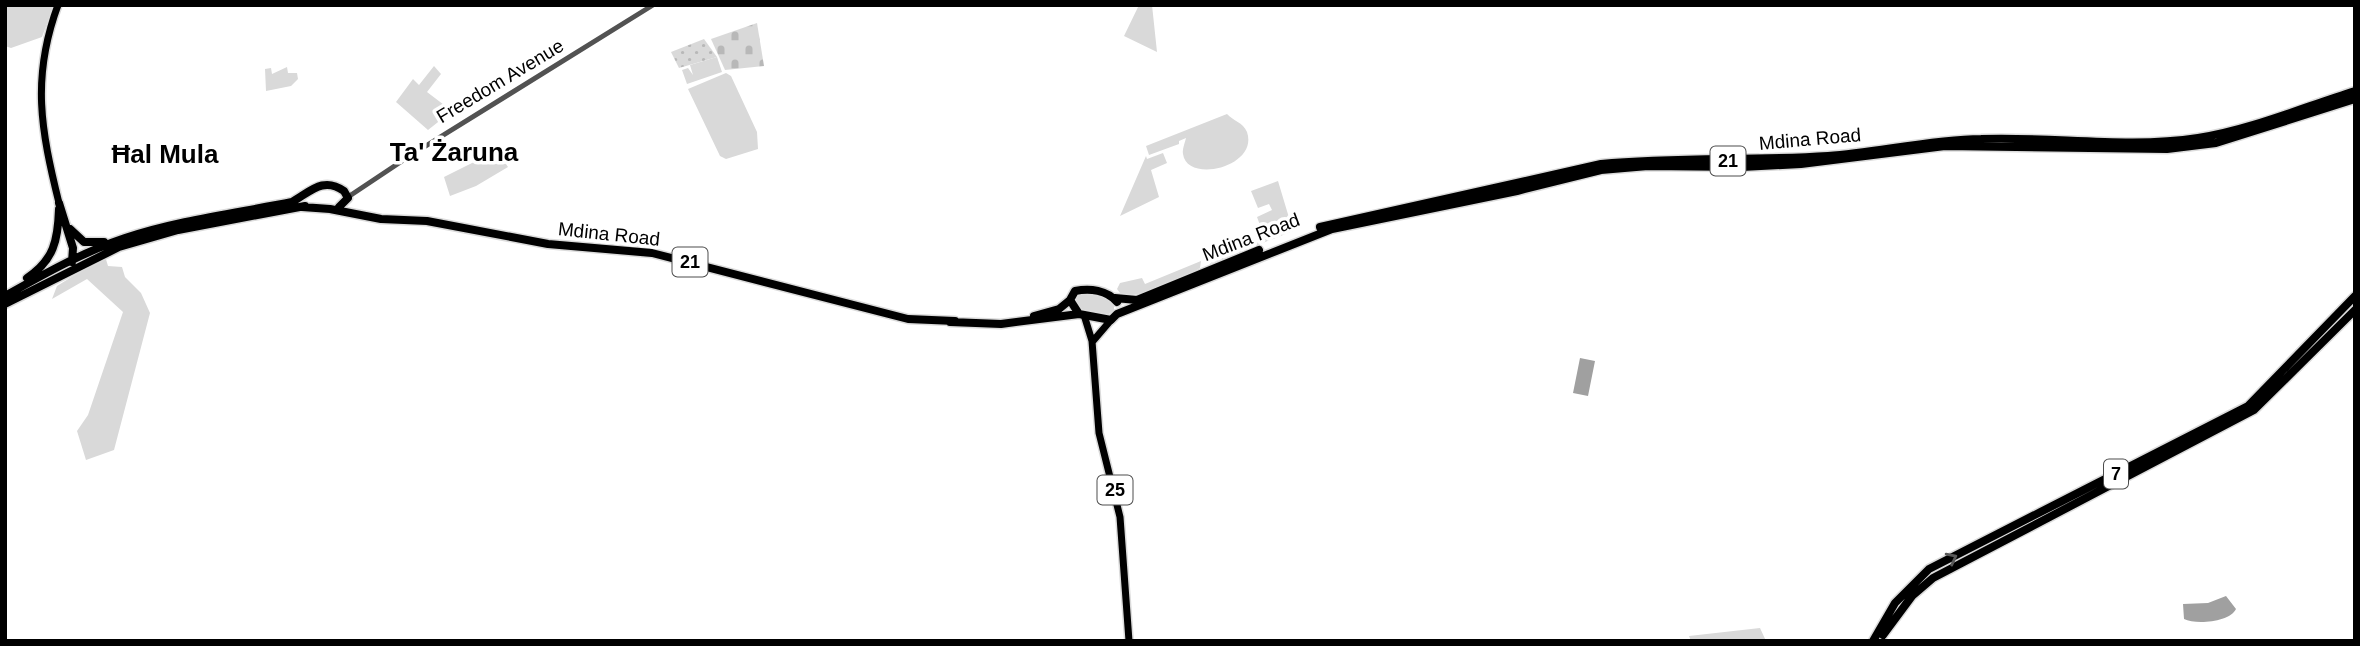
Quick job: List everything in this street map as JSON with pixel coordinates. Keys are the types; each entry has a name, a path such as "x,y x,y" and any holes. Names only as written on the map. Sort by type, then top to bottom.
{"highway":[{"name":"Mdina Road","path":"950,322 1032,317 1059,309 1070,300 1075,290 1085,289 1115,298 1137,300 1332,223 1488,192 1601,164 1647,160 1741,161 1832,156 1929,141 1984,138 2164,142 2213,135 2355,91"},
{"name":"Mdina Road","path":"302,207 330,209 359,216 427,221 548,244 652,253 908,319 1001,324 1081,315 1114,317 1332,229 1517,191 1601,170 1648,166 1742,167 1801,164 1945,146 2167,149 2202,146 2355,99"},
{"path":"59,203 72,233 79,239 96,244 166,226 292,202 318,186 340,188"},
{"name":"Mdina Road","path":"340,188 344,202 359,216"},
{"path":"306,194 306,201 312,205"},
{"name":"Mdina Road","path":"8,300 96,256 151,237 312,205 344,202 357,210 427,221"},
{"path":"59,203 74,257"},
{"path":"39,277 59,252 62,231 59,203"},
{"path":"5,290 28,278 49,259 58,234 59,203"},
{"path":"8,300 39,277 74,257 124,238"},
{"path":"8,300 62,271 74,257"},
{"name":"7","path":"1873,641 1895,603 1929,569 2248,405 2355,296"},
{"path":"1114,317 1119,305 1115,298"},
{"path":"1070,300 1081,315"},
{"name":"7","path":"1879,641 1912,596 1933,578 2254,411 2355,310"}],"main road":[{"path":"58,5 47,39 39,98 44,136 59,203"},
{"name":"25","path":"1081,315 1093,341 1099,433 1120,517 1129,641"},
{"path":"1093,341 1114,317"}],"street":[{"name":"Freedom Avenue","path":"344,202 363,185 653,5"},
{"name":"Freedom Avenue","path":"340,188 363,185"}],"green space":[{"path":"5,5 54,5 42,37 11,48 5,46"},
{"path":"1139,5 1152,5 1157,52 1124,36"},
{"path":"757,23 764,66 725,70 711,39"},
{"path":"704,39 717,57 679,68 671,52"},
{"path":"717,57 722,72 687,84 682,70 688,68 693,75 690,65"},
{"path":"434,66 441,74 427,92 452,111 428,130 396,102 413,79 419,85"},
{"path":"287,67 288,73 297,73 298,79 291,86 266,91 265,69 271,68 272,74"},
{"path":"726,73 731,76 757,132 758,149 726,159 720,156 688,89"},
{"path":"1227,114 1247,132 1248,144 1243,154 1233,162 1221,167 1196,168 1187,163 1183,154 1186,138 1179,141 1179,144 1149,155 1146,146"},
{"path":"500,149 510,161 506,164 508,167 476,186 450,196 444,177"},
{"path":"1163,153 1167,163 1151,170 1159,197 1120,216 1146,156 1147,159"},
{"path":"1278,181 1293,231 1210,264 1210,258 1217,259 1258,242 1264,236 1257,217 1272,210 1269,204 1258,208 1251,191"},
{"path":"105,256 108,266 122,267 125,277 141,293 150,313 114,450 86,460 77,431 88,415 123,312 87,279 52,299 57,286"},
{"path":"1201,261 1200,268 1150,291 1129,294 1120,293 1117,289 1120,283 1142,278 1145,284"},
{"path":"1086,291 1102,294 1114,303 1114,311 1105,316 1079,309 1075,297"},
{"path":"1760,628 1766,641 1691,641 1689,636"}],"shaded area":[{"path":"1580,358 1595,361 1588,396 1573,393"},
{"path":"2226,596 2236,609 2227,617 2204,622 2184,619 2183,604 2208,603"}],"district":[{"name":"Ta' Żaruna","path":"454,152"},
{"name":"Ħal Mula","path":"165,154"}]}
